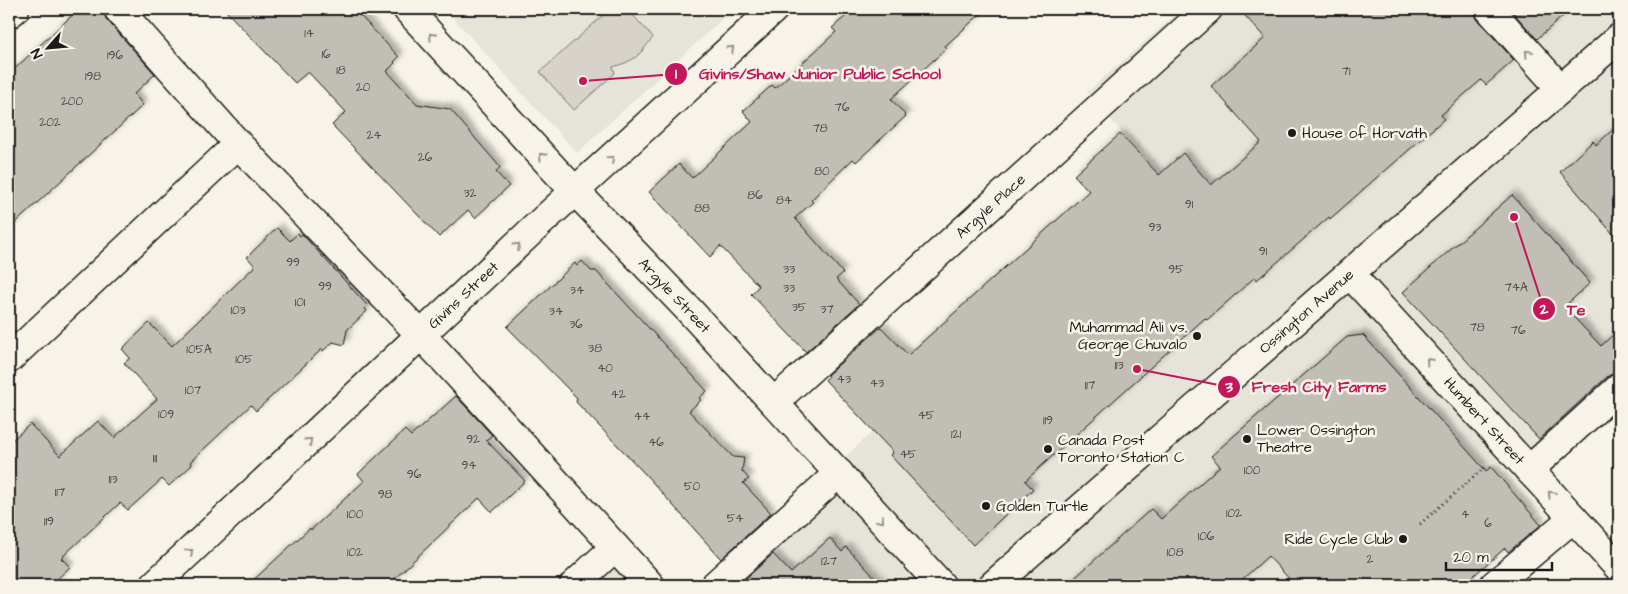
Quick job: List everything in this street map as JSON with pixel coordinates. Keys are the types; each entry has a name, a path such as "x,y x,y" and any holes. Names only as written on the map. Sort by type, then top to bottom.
{"street":[{"path":"9,14 14,9"},
{"path":"118,9 238,144 422,336 650,585"},
{"name":"Argyle Street","path":"407,9 575,192 688,309 941,585"},
{"name":"Givins Street","path":"154,585 774,9"},
{"name":"Argyle Place","path":"774,402 1208,9"},
{"path":"1489,9 1561,89"},
{"name":"Ossington Avenue","path":"993,585 1619,38"},
{"path":"9,359 238,144"},
{"name":"Humbert Street","path":"1350,274 1619,568"},
{"path":"1529,470 1619,388"},
{"path":"715,585 844,478"},
{"path":"1494,585 1574,518"},
{"path":"574,585 615,547"}],"path":[{"path":"1420,524 1508,446"}],"shaded area":[{"path":"445,9 733,9 577,153"},
{"path":"610,9 627,9 653,37 636,56 627,62 613,67 615,73 574,110 540,72"},
{"path":"1182,9 1619,9 1619,372 1530,452 1479,464 1399,533 1444,585 703,585 1158,174 1087,92"},
{"path":"617,527 672,585 555,585"}],"building":[{"path":"79,9 103,9 106,19 155,74 134,94 143,105 9,229 9,74"},
{"path":"224,9 354,9 399,57 387,71 417,104 450,109 500,167 496,172 509,186 475,218 468,210 439,237 332,125 346,112 308,72 295,83"},
{"path":"854,9 986,9 891,99 906,116 856,162 853,159 811,200 813,202 795,218 843,273 836,279 859,304 806,352 751,294 759,286 720,246 710,257 649,192 679,164 692,178 752,122 743,111 772,85 775,88 836,32 832,28"},
{"path":"1239,9 1474,9 1477,19 1514,60 1486,85 1481,80 1441,115 1444,119 1330,219 1329,217 1257,280 1255,277 1207,320 1205,318 1025,481 1033,489 973,545 890,455 893,452 825,380 828,377 827,375 881,327 908,355 1089,191 1074,175 1120,134 1159,175 1183,153 1211,185 1261,142 1211,86 1265,38"},
{"path":"1510,9 1571,9 1537,39"},
{"path":"1619,124 1619,241 1560,172 1593,141 1596,145"},
{"path":"1512,195 1590,283 1564,307 1601,346 1619,329 1619,371 1608,376 1539,439 1403,292"},
{"path":"277,228 290,241 298,233 300,236 302,234 367,305 364,308 367,311 347,330 344,345 333,342 323,351 322,349 256,411 251,405 190,462 192,465 169,486 162,479 128,510 120,503 61,558 70,567 51,585 9,585 9,443 30,424 60,456 98,421 114,438 157,399 124,363 130,358 122,349 149,323 172,346 255,266 247,257"},
{"path":"582,261 591,271 596,271 707,391 699,398 701,400 689,411 733,457 744,458 742,471 749,479 743,483 771,513 721,559 646,475 576,402 577,398 507,327 575,263 577,266"},
{"path":"1363,335 1486,471 1491,467 1541,525 1508,552 1505,548 1463,585 1295,585 1268,556 1236,585 1067,585 1151,509 1161,519 1220,466 1211,456 1347,337"},
{"path":"456,396 492,435 486,440 525,481 492,512 479,498 388,585 248,585 364,481 358,474 405,430 411,436"},
{"path":"830,538 842,552 846,547 882,585 745,585 742,582 773,554 791,573"}],"place":[{"name":"Givins/Shaw Junior Public School","path":"583,81"},
{"name":"House of Horvath","path":"1292,133"},
{"name":"Te","path":"1514,217"},
{"name":"Muhammad Ali vs. George Chuvalo","path":"1197,336"},
{"name":"Fresh City Farms","path":"1137,369"},
{"name":"Lower Ossington Theatre","path":"1247,439"},
{"name":"Canada Post Toronto Station C","path":"1048,449"},
{"name":"Golden Turtle","path":"986,506"},
{"name":"Ride Cycle Club","path":"1403,539"}]}
